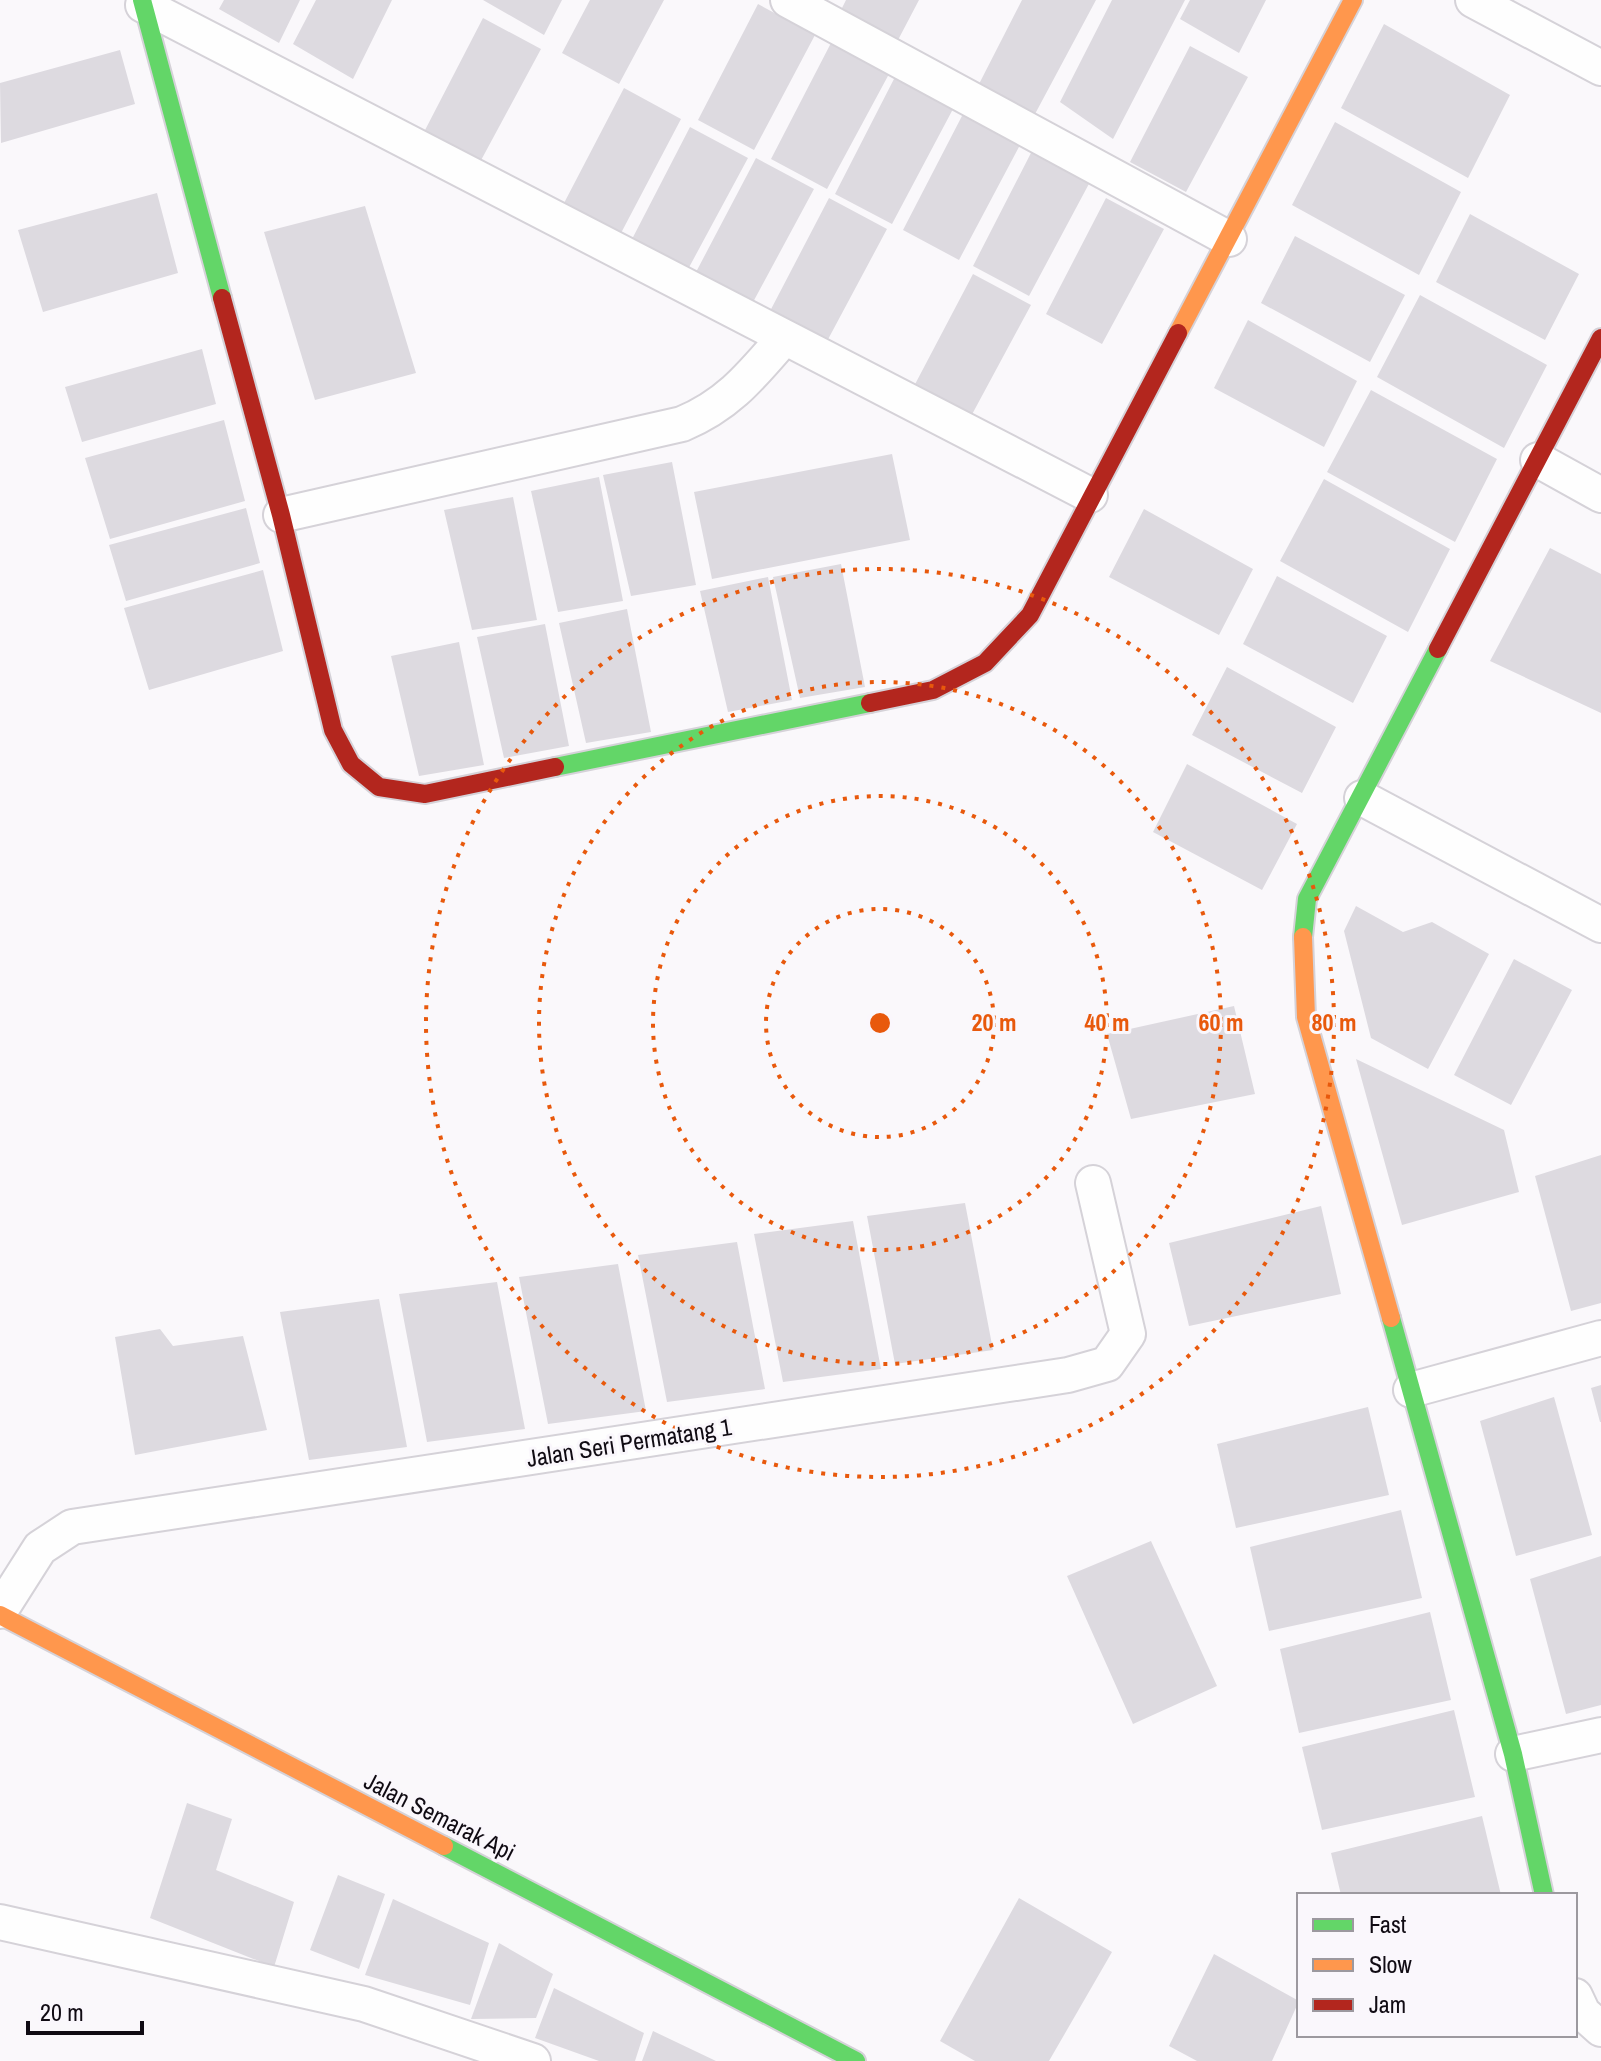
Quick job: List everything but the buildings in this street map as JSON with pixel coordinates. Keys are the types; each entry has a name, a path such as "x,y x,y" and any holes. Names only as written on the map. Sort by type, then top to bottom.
{"street":[{"path":"788,0 1229,239"},
{"path":"142,2 281,515 333,730 351,764 379,787 425,794 933,690 985,663 1030,615 1090,495 1229,239 1353,0"},
{"path":"1473,0 1601,68"},
{"path":"142,2 783,339 1090,495"},
{"path":"1544,1893 1513,1754 1306,1017 1302,975 1307,899 1601,338"},
{"path":"281,515 682,424 711,412 731,396 783,339"},
{"path":"1538,460 1601,495"},
{"path":"1362,798 1601,925"},
{"name":"Jalan Seri Permatang 1","path":"0,1613 40,1548 72,1527 1068,1375 1107,1364 1128,1334 1093,1183"},
{"path":"1411,1390 1601,1338"},
{"name":"Jalan Semarak Api","path":"0,1613 856,2061"},
{"path":"1513,1754 1601,1735"},
{"path":"0,1922 364,2004 533,2061"},
{"path":"1577,2000 1583,2013 1601,2029"}],"traffic: fast":[{"path":"142,0 222,298"},
{"path":"1303,937 1307,899 1438,649"},
{"path":"555,767 870,703"},
{"path":"1391,1318 1513,1754 1544,1893"},
{"path":"444,1846 856,2061"}],"traffic: slow":[{"path":"1178,333 1353,0"},
{"path":"1303,937 1306,1017 1391,1318"},
{"path":"0,1615 444,1846"}],"traffic: jam":[{"path":"222,298 281,515 333,730 351,764 379,787 425,794 555,767"},
{"path":"870,703 933,690 985,663 1030,615 1178,333"},
{"path":"1438,649 1601,338"}]}
